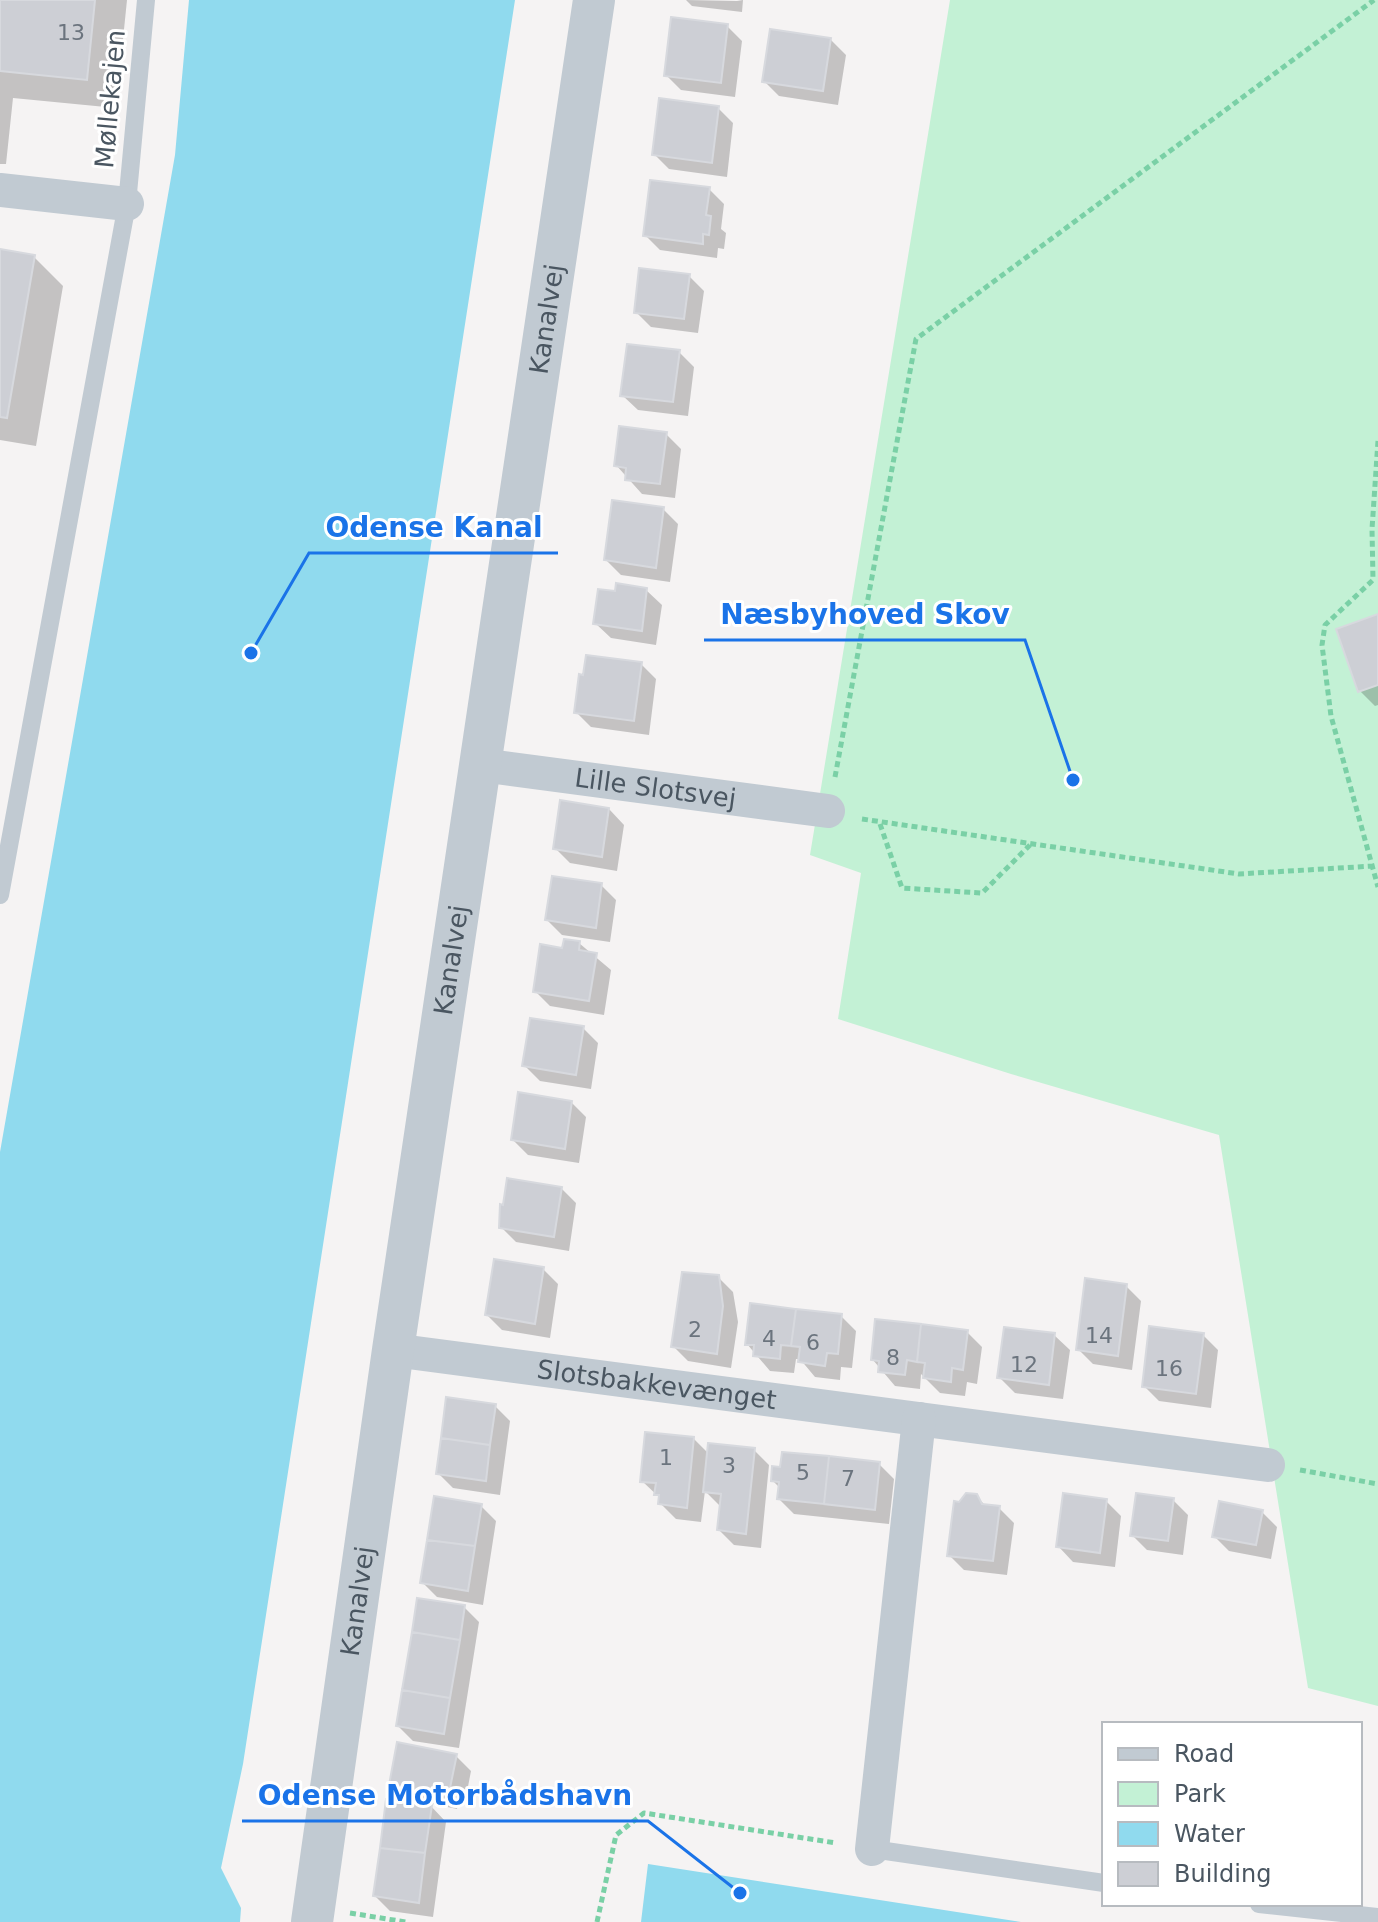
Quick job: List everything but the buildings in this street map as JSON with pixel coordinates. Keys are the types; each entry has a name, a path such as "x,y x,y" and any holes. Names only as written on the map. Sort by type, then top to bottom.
{"street":[{"name":"Kanalvej","path":"313,1914 393,1350 594,0"},
{"path":"0,190 127,204"},
{"name":"Lille Slotsvej","path":"481,765 828,811"},
{"name":"Slotsbakkevænget","path":"393,1350 1268,1465"},
{"path":"872,1849 919,1419"}],"lane":[{"name":"Møllekajen","path":"0,895 127,204 146,0"},
{"path":"872,1849 1102,1883"},
{"path":"1277,1906 1378,1917"}],"path":[{"path":"1373,866 1239,874 880,824 828,811 916,339 1374,0"},
{"path":"1378,441 1372,529 1375,579 1325,625 1322,645 1331,716 1378,887"},
{"path":"880,824 902,888 982,893 1030,845"},
{"path":"1268,1465 1378,1484"},
{"path":"597,1922 616,1835 644,1813 872,1849"},
{"path":"313,1914 406,1922"}],"green space":[{"path":"950,0 1378,0 1378,1706 1308,1688 1219,1135 838,1019 861,873 810,855"}],"water":[{"path":"189,0 515,0 243,1764 221,1868 241,1908 240,1922 0,1922 0,1152 175,155"},
{"path":"648,1864 1021,1922 641,1922"}],"place":[{"name":"Odense Kanal","path":"251,653"},
{"name":"Næsbyhoved Skov","path":"1073,780"},
{"name":"Odense Motorbådshavn","path":"740,1893"}]}
